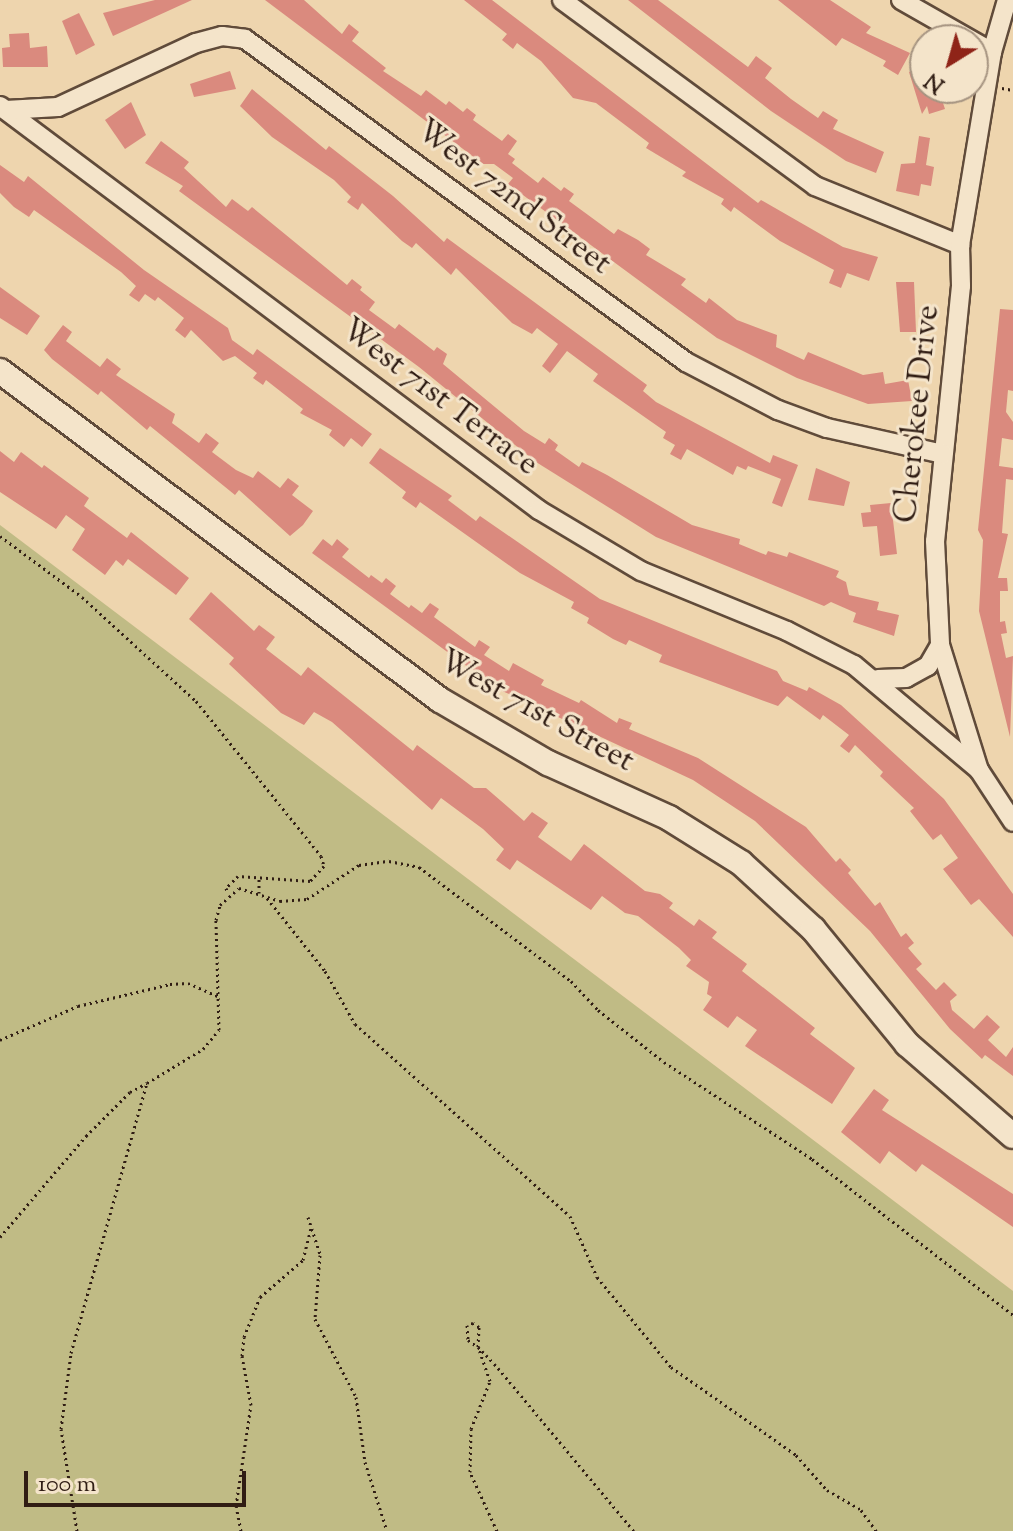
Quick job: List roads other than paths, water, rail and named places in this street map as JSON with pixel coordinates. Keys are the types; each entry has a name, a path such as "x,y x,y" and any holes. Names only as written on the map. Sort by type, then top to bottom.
{"street":[{"path":"562,0 815,186 960,245"},
{"path":"901,0 992,52"},
{"name":"Cherokee Drive","path":"1007,0 992,52 960,245 961,286 935,541 940,645 979,770 1013,822"},
{"name":"West 72nd Street","path":"3,108 58,107 196,43 222,36 245,39 686,362 766,404 827,428 943,454"},
{"path":"52,143 58,107"},
{"name":"West 71st Terrace","path":"3,108 539,510 641,571 787,631 878,679 979,770"},
{"name":"West 71st Street","path":"0,371 440,700 548,763 669,818 741,863 813,929 907,1044 1013,1136"},
{"path":"878,679 917,672 928,666 940,645"}]}
